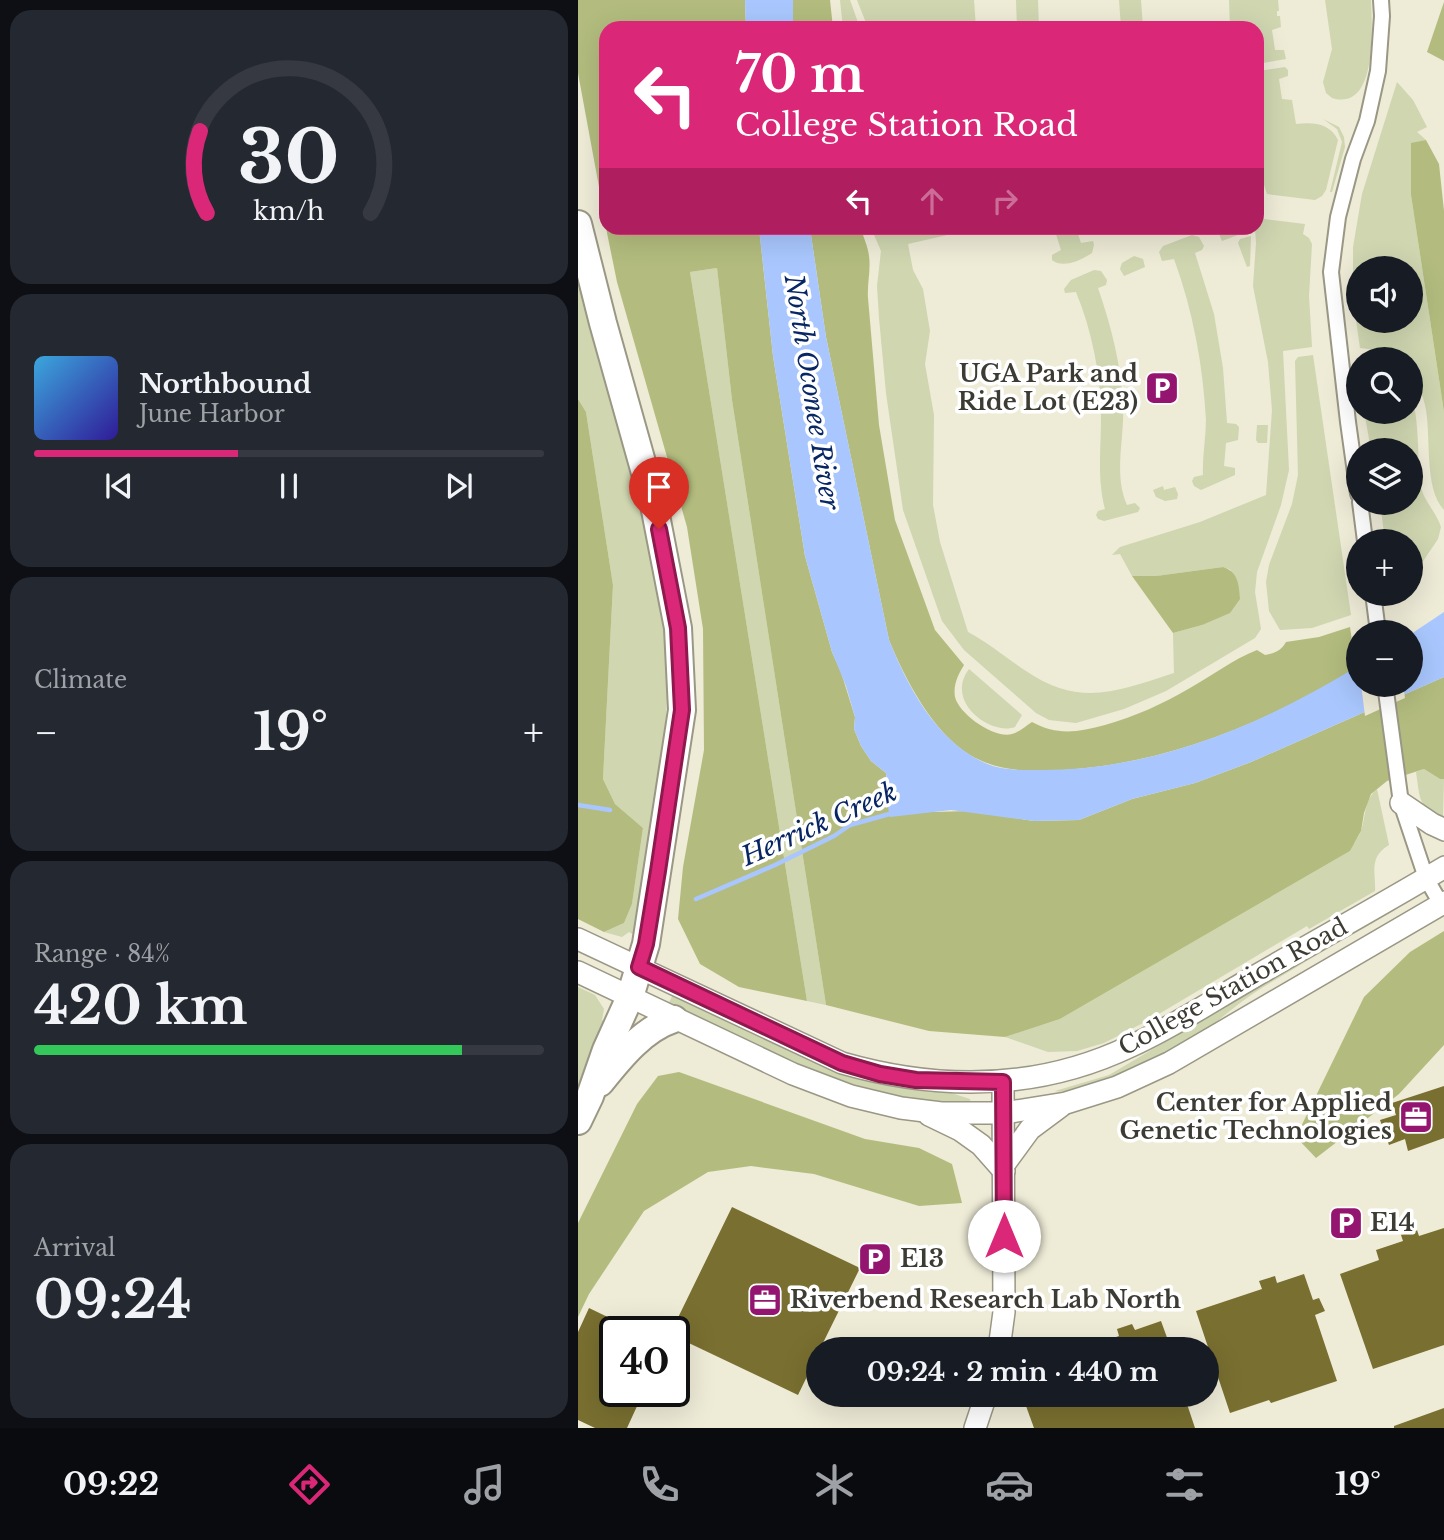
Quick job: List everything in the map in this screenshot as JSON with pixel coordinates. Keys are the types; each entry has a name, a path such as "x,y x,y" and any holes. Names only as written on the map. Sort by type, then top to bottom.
{"highway":[{"path":"578,224 654,505 678,628 682,710 646,944 630,997 605,1050 590,1096 578,1121"},
{"path":"590,1096 619,1059 651,1029 674,1018"}],"main road":[{"path":"1401,803 1444,830"},
{"name":"College Station Road","path":"578,939 842,1063 880,1074 916,1080 1003,1082 1067,1070 1133,1046 1435,872"},
{"name":"College Station Road","path":"578,972 793,1074 851,1096 918,1110 1004,1114 1066,1103 1117,1087 1170,1063 1443,903"},
{"path":"1001,1337 1004,1312 1003,1082"},
{"path":"1004,1168 1030,1129 1066,1103"},
{"path":"918,1110 960,1130 982,1145 1004,1168"},
{"path":"975,1428 982,1407"}],"street":[{"path":"1350,438 1331,272 1338,217 1353,159 1367,121 1378,71 1381,0"},
{"path":"1387,697 1401,803 1435,872 1443,903"}],"green space":[{"path":"578,0 745,0 746,21 599,21 599,187 578,73"},
{"path":"793,0 830,0 832,21 793,21"},
{"path":"840,0 850,0 858,21 842,21"},
{"path":"857,0 974,0 976,21 865,21"},
{"path":"1016,0 1038,0 1039,21 1017,21"},
{"path":"1119,0 1141,0 1142,21 1120,21"},
{"path":"1229,0 1278,0 1277,16 1280,16 1281,27 1272,30 1275,50 1284,50 1286,59 1264,63 1264,21 1230,21"},
{"path":"1325,0 1371,0 1369,64 1365,80 1358,92 1347,99 1332,98 1326,93 1323,82 1332,49"},
{"path":"1444,2 1444,61 1427,52"},
{"path":"1285,67 1288,70 1288,76 1279,79 1282,99 1292,100 1296,124 1309,123 1326,127 1338,140 1326,190 1315,200 1267,194 1264,185 1264,70"},
{"path":"1397,82 1413,100 1427,127 1417,132 1426,140 1411,144 1411,195 1420,256 1353,256 1362,194"},
{"path":"1323,119 1339,127 1344,137 1345,147 1332,192 1342,142 1337,129"},
{"path":"1426,140 1439,164 1444,211 1444,412 1423,274 1423,256 1420,256 1411,195 1411,143"},
{"path":"1264,219 1305,224 1303,234 1312,244 1309,296 1312,347 1283,351 1289,470 1281,505 1257,572 1255,592 1261,629 1255,638 1166,691 1124,709 1076,723 1049,720 1036,713 964,650 942,621 903,510 886,393 879,318 877,286 881,251 874,235 947,235 908,244 913,270 923,289 930,331 925,364 934,415 933,505 940,542 968,632 1046,682 1082,693 1117,690 1174,673 1173,633 1202,625 1231,570 1223,567 1156,576 1132,576 1120,554 1112,555 1120,547 1200,522 1266,495 1272,410 1268,362 1253,286 1255,235 1264,235"},
{"path":"607,235 760,235 773,356 805,556 832,652 855,717 854,729 871,761 886,773 885,801 934,812 968,811 1034,821 1079,820 1132,799 1195,783 1251,762 1399,697 1423,697 1423,686 1444,677 1444,779 1424,769 1387,781 1371,794 1361,831 1350,851 1060,1019 1005,1037 929,1031 826,1005 732,400 717,268 690,272 807,1001 739,987 700,964 678,919 683,867 704,750 703,629 687,527 617,282"},
{"path":"811,235 863,235 869,261 868,298 879,425 895,520 935,630 964,665 956,680 955,697 963,711 978,724 1005,735 1015,733 1032,722 1059,731 1095,727 1128,718 1159,704 1257,650 1265,655 1280,650 1286,642 1319,637 1346,628 1346,674 1288,706 1216,737 1179,749 1102,766 1027,771 981,761 944,733 922,704 889,640 826,337"},
{"path":"1056,235 1078,235 1081,243 1093,241 1094,245 1092,253 1067,264 1052,260 1052,255 1061,250"},
{"path":"1192,235 1199,237 1204,246 1195,253 1214,314 1223,368 1227,423 1239,427 1238,440 1226,443 1224,466 1235,468 1235,475 1201,490 1194,486 1192,481 1194,477 1203,475 1206,427 1205,399 1196,338 1174,259 1162,261 1159,252 1163,246"},
{"path":"1219,235 1238,235 1222,241"},
{"path":"1251,236 1250,266 1247,267 1238,243 1240,239"},
{"path":"578,254 642,507 666,628 668,680 663,767 634,935 629,932 622,937 604,932 624,923 632,904 643,828 615,804 603,779 613,585 586,412 578,399"},
{"path":"1134,256 1143,259 1145,267 1124,276 1120,269 1122,263"},
{"path":"717,268 732,400 826,1005 807,1001 690,272"},
{"path":"1094,270 1101,271 1107,280 1106,285 1098,288 1120,374 1123,417 1120,468 1123,493 1127,505 1135,503 1140,508 1138,512 1104,521 1096,515 1098,511 1105,509 1100,475 1101,402 1097,370 1087,322 1076,292 1065,293 1064,289 1071,280"},
{"path":"1423,274 1444,412 1444,510 1437,500 1431,475 1427,417 1423,399 1423,347 1360,347 1358,333 1423,333"},
{"path":"1313,355 1346,581 1346,606 1350,606 1351,615 1312,628 1280,630 1269,611 1266,582 1269,565 1292,504 1298,475 1295,361 1298,357"},
{"path":"578,399 586,412 613,585 603,779 615,804 643,828 632,904 624,923 604,932 578,919"},
{"path":"1366,424 1417,424 1418,438 1369,438"},
{"path":"1257,425 1268,425 1267,443 1258,443 1256,440"},
{"path":"1163,486 1164,490 1175,487 1177,499 1165,501 1156,497 1153,490"},
{"path":"1423,493 1441,527 1438,539 1423,561 1423,529 1383,529 1382,515 1423,515"},
{"path":"1223,567 1235,575 1239,588 1240,599 1230,613 1173,633 1132,576 1156,576"},
{"path":"969,669 1022,715 1015,727 994,726 983,721 966,704 962,693 963,681"},
{"path":"1424,769 1444,779 1443,817 1437,819 1426,808 1419,793 1416,772"},
{"path":"1377,789 1389,845 1376,860 1375,891 1309,929 1307,926 1147,1021 1104,1043 1077,1051 1048,1052 1005,1037 1060,1019 1350,851 1361,831 1370,798"},
{"path":"1397,905 1397,909 1254,993 1186,1043 1106,1081 1086,1088 1055,1091 1109,1075"},
{"path":"1444,931 1444,1045 1399,1094 1316,1158 1296,1137 1364,997 1410,952"},
{"path":"578,987 595,995 604,1009 602,1020 607,1022 578,1089"},
{"path":"673,994 909,1088 951,1093 970,1099 971,1103 968,1105 910,1100 855,1088 812,1072 668,1005"},
{"path":"679,1072 865,1139 919,1148 952,1164 962,1203 919,1206 814,1174 751,1166 708,1172 644,1211 589,1294 578,1317 578,1223 637,1104 658,1076"}],"water":[{"path":"745,0 793,0 793,21 746,21"},
{"name":"North Oconee River","path":"760,235 811,235 826,337 889,640 905,676 926,711 952,741 968,753 992,766 1014,770 1085,768 1126,762 1207,740 1247,724 1285,707 1346,673 1346,697 1399,697 1251,762 1195,783 1132,799 1079,820 1034,821 951,810 890,817 886,773 871,761 854,729 855,717 832,652 805,556 773,356"},
{"path":"1444,612 1444,677 1423,686 1423,626"}],"pier":[{"path":"1363,697 1405,697 1405,698 1365,716"}],"building":[{"name":"Center for Applied Genetic Technologies","path":"1444,1086 1444,1138 1408,1151 1405,1139 1389,1145 1380,1120 1396,1115 1392,1103"},
{"name":"Riverbend Research Lab North","path":"732,1207 860,1268 826,1337 806,1337 806,1379 798,1395 690,1344 690,1316 679,1316"},
{"path":"1444,1228 1444,1345 1373,1369 1340,1274 1379,1260 1376,1250 1403,1241 1401,1235 1417,1230 1419,1236"},
{"path":"1304,1274 1313,1300 1319,1298 1325,1311 1315,1315 1337,1381 1271,1403 1269,1400 1230,1413 1219,1380 1219,1337 1205,1337 1196,1311 1262,1289 1259,1281 1275,1276 1277,1283"},
{"path":"589,1308 606,1316 599,1316 599,1407 637,1407 627,1428 595,1428 578,1420 578,1332"},
{"path":"1161,1321 1167,1337 1116,1337 1119,1336 1117,1329 1132,1324 1135,1330"},
{"path":"1026,1407 1188,1407 1195,1428 1034,1428"},
{"path":"1444,1408 1444,1428 1394,1428 1394,1426"}],"waterway":[{"path":"578,805 610,810"},
{"name":"Herrick Creek","path":"696,899 775,865 834,836 850,825 893,813"}],"place":[{"name":"UGA Park and Ride Lot (E23)","path":"1162,388"},
{"name":"Center for Applied Genetic Technologies","path":"1416,1117"},
{"name":"E14","path":"1346,1223"},
{"name":"E13","path":"875,1259"},
{"name":"Riverbend Research Lab North","path":"765,1300"}],"route":[{"path":"659,529 678,628 682,710 646,944 639,967 842,1063 880,1074 916,1080 1003,1082 1004,1236"}]}
